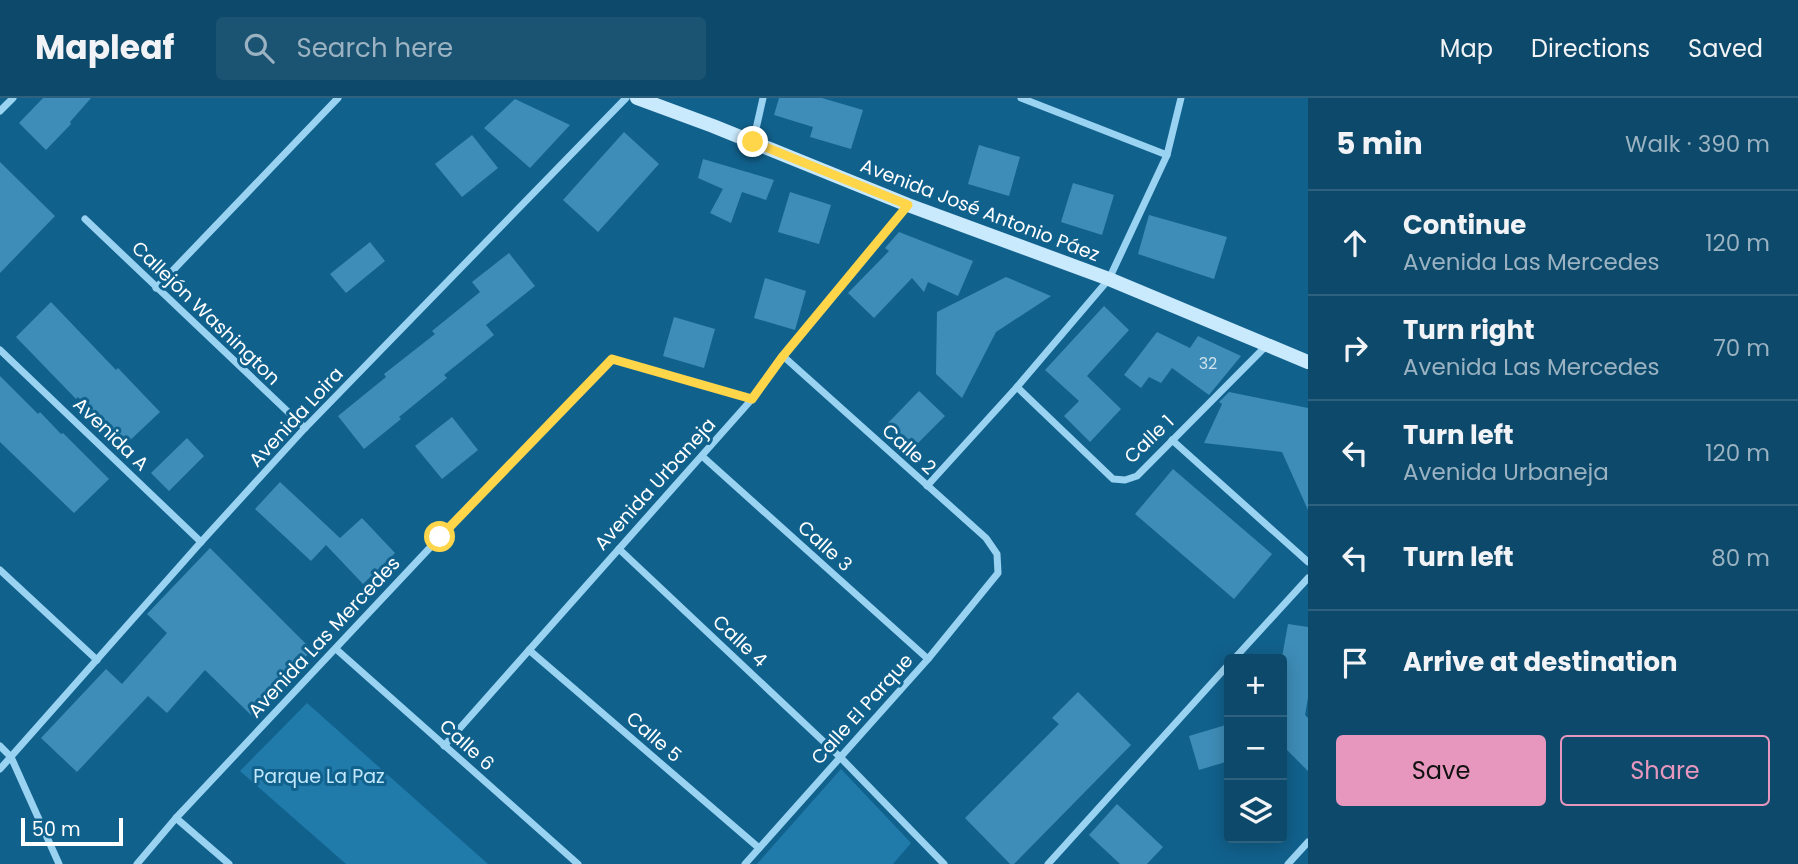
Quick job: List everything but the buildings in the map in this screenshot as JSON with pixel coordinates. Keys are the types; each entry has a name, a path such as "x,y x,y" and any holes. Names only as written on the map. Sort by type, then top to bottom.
{"main road":[{"name":"Avenida José Antonio Páez","path":"637,98 908,205 1109,279 1308,362"}],"street":[{"path":"0,111 13,98"},
{"path":"156,288 338,98"},
{"name":"Avenida Loira","path":"0,769 305,428 626,98"},
{"path":"753,142 764,98"},
{"path":"1021,98 1167,155"},
{"path":"927,486 1017,387 1109,279 1167,155 1181,98"},
{"name":"Avenida Urbaneja","path":"444,746 752,399 783,356 908,205"},
{"name":"Callejón Washington","path":"85,219 305,428"},
{"name":"Calle 1","path":"1017,387 1113,479 1125,480 1137,476 1266,346"},
{"name":"Avenida A","path":"0,350 201,542"},
{"name":"Calle 2","path":"783,356 986,538 997,554 998,573"},
{"name":"Avenida Las Mercedes","path":"137,864 176,818 449,527 612,359 752,399"},
{"path":"1172,440 1308,562"},
{"name":"Calle 3","path":"702,456 928,659"},
{"name":"Calle 4","path":"619,549 841,757 944,864"},
{"path":"0,570 97,660"},
{"name":"Calle El Parque","path":"745,864 928,659 998,573"},
{"path":"1239,654 1308,578"},
{"name":"Calle 6","path":"336,649 578,864"},
{"name":"Calle 5","path":"529,650 759,848"},
{"path":"1048,864 1224,670"},
{"path":"0,746 11,757 59,864"},
{"path":"176,818 229,864"},
{"path":"1288,864 1308,842"}],"green space":[{"name":"Parque La Paz","path":"307,703 488,864 346,864 240,771"},
{"path":"841,769 911,843 893,864 757,864"}],"route":[{"path":"440,537 612,359 752,399 783,356 908,205 753,142"}]}
